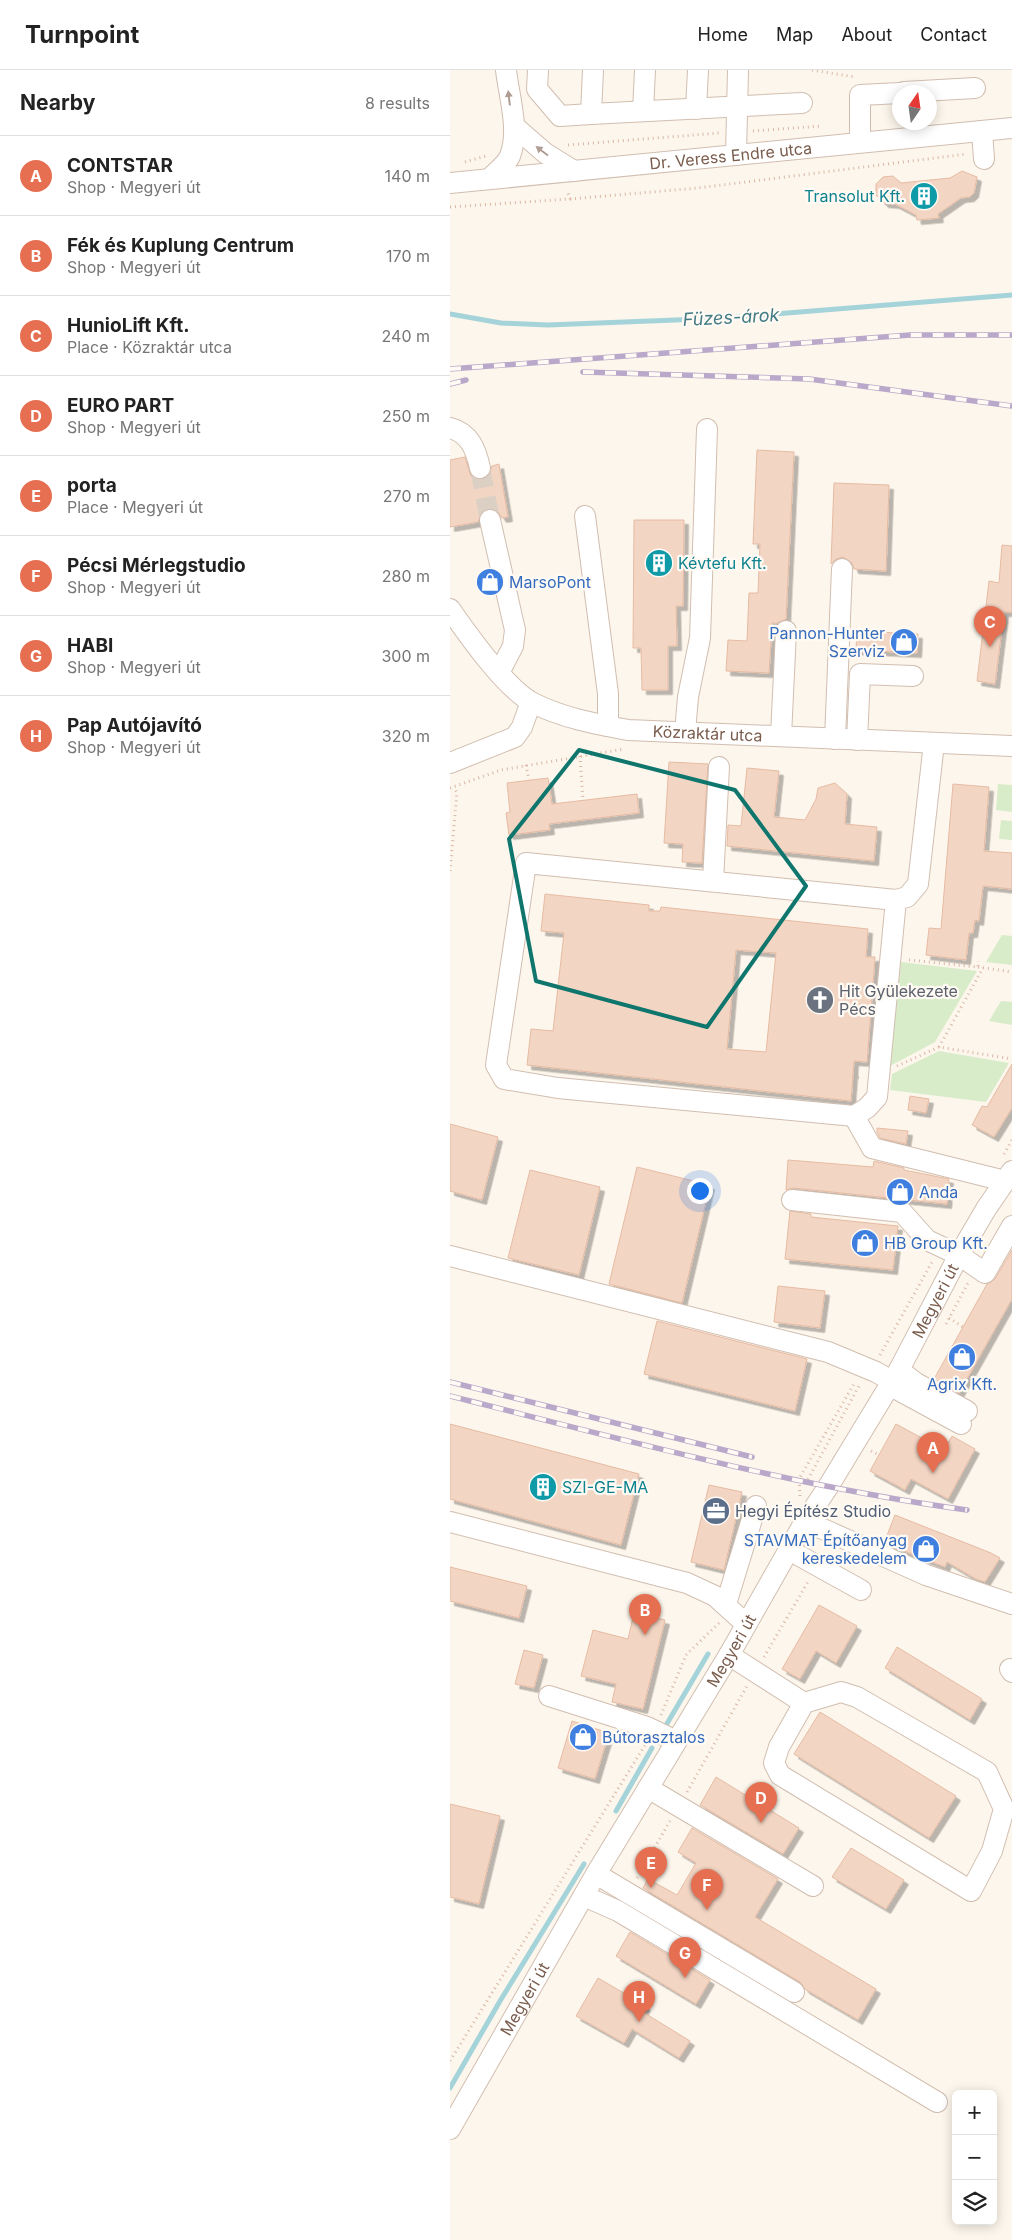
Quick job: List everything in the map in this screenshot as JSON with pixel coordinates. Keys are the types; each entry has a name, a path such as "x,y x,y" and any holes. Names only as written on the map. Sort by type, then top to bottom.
{"street":[{"path":"489,179 510,156 514,126 506,70"},
{"path":"538,70 537,89 560,116 802,103"},
{"path":"591,114 592,70"},
{"path":"643,111 645,70"},
{"path":"696,108 698,70"},
{"path":"736,155 738,70"},
{"path":"937,90 975,88"},
{"path":"860,142 860,95 892,93"},
{"path":"514,126 544,153 574,171"},
{"name":"Dr. Veress Endre utca","path":"450,183 1012,128"},
{"path":"982,131 984,156"},
{"path":"450,428 468,439 476,450 480,468"},
{"path":"685,732 688,697 700,638 706,429"},
{"path":"585,516 608,694 608,726"},
{"path":"490,520 514,630 513,646 499,673"},
{"path":"835,740 842,569"},
{"name":"Közraktár utca","path":"450,608 499,673 532,702 572,718 628,730 1012,746"},
{"path":"781,736 786,631"},
{"path":"857,740 860,674 913,676"},
{"path":"450,763 515,737 522,727 532,702"},
{"path":"896,900 877,1097 867,1108 854,1116 558,1088 504,1079 496,1065 526,863 896,900 907,897 918,884 926,770 934,743"},
{"path":"713,881 719,767"},
{"path":"854,1116 872,1148 1006,1170"},
{"name":"Megyeri út","path":"450,2129 596,1874 729,1655 804,1522 828,1487 893,1379 1006,1170"},
{"path":"792,1200 902,1212 927,1240 959,1254 985,1272 1012,1226"},
{"path":"450,1256 828,1352 893,1379 964,1417"},
{"path":"728,1607 756,1506"},
{"path":"450,1522 686,1583 715,1596 746,1624"},
{"path":"804,1522 926,1575 1012,1604"},
{"path":"789,1550 860,1590"},
{"path":"729,1655 804,1703 841,1692 857,1697 987,1772 1004,1809 992,1850 971,1891 780,1775 774,1764 779,1747 804,1703"},
{"path":"549,1696 654,1730 676,1741"},
{"path":"648,1788 813,1886"},
{"path":"596,1874 794,1992"},
{"path":"584,1896 618,1911 937,2102"}],"path":[{"path":"812,70 852,77"},
{"path":"544,153 561,145 822,126"},
{"path":"461,163 489,155 491,150 510,156"},
{"path":"570,199 698,188 984,156"},
{"path":"580,756 583,800"},
{"path":"526,765 529,780"},
{"path":"450,871 457,793 454,787"},
{"path":"891,958 1012,972"},
{"path":"978,961 978,968"},
{"path":"939,1047 983,968"},
{"path":"889,1070 939,1047 1012,1059"},
{"path":"1006,1170 1012,1140"},
{"path":"800,1497 799,1479 860,1375 871,1370 940,1246"},
{"path":"949,1318 963,1327"},
{"path":"871,1451 879,1455"},
{"path":"628,1894 818,1565"},
{"path":"450,2061 654,1730 686,1655 728,1607"}],"highlighted area":[{"path":"579,750 735,790 806,886 707,1027 536,981 509,839"}],"green space":[{"path":"998,784 1012,785 1012,812 996,810"},
{"path":"1001,820 1012,821 1012,840 999,839"},
{"path":"1002,935 1012,936 1012,965 986,962"},
{"path":"901,962 977,971 935,1042 890,1066"},
{"path":"1001,1001 1012,1002 1012,1025 989,1021"},
{"path":"939,1051 1009,1063 986,1102 890,1090 892,1074"}],"building":[{"name":"Transolut Kft.","path":"962,171 977,177 974,193 970,197 961,198 938,214 939,218 917,220 916,215 895,204 884,203 876,195 876,184 883,177 893,176 901,183 950,178"},
{"path":"757,450 794,452 786,619 772,623 769,673 726,671 728,640 747,641 749,593 758,593 760,544 753,544"},
{"path":"465,457 471,476 477,479 488,477 492,466 499,464 508,517 502,518 498,512 488,508 482,512 478,522 450,527 450,460"},
{"path":"834,483 889,485 886,571 854,569 852,563 843,557 836,559 831,564"},
{"name":"Kévtefu Kft.","path":"634,520 684,520 683,606 676,606 677,646 668,646 668,690 642,690 641,648 633,648"},
{"path":"1002,545 1012,546 1012,612 1004,612 995,684 977,681 989,581 999,583"},
{"path":"857,631 918,634 917,653 856,650"},
{"path":"669,762 708,764 702,863 682,862 683,844 664,843"},
{"path":"747,768 779,771 774,817 805,820 816,799 818,788 835,783 847,794 845,824 877,827 874,861 727,846 728,825 741,826"},
{"path":"548,778 552,804 637,794 639,813 549,824 550,830 509,835 506,813 510,812 507,783"},
{"path":"953,784 989,787 984,851 1012,853 1012,889 983,886 979,921 975,920 973,933 969,933 966,960 926,955 929,928 941,929"},
{"path":"545,894 649,905 649,911 660,911 661,907 868,929 866,957 875,957 867,1062 854,1061 851,1101 527,1065 531,1029 553,1031 564,933 541,931","holes":["736,950 776,953 766,1052 727,1049"]},
{"path":"1012,1064 1012,1108 994,1137 972,1125 982,1106 987,1107"},
{"path":"910,1096 929,1099 926,1113 908,1110"},
{"path":"450,1124 498,1137 482,1200 450,1191"},
{"path":"877,1128 908,1131 906,1144 880,1138"},
{"path":"788,1160 873,1167 874,1161 904,1168 904,1170 949,1179 947,1204 793,1188 786,1190"},
{"path":"637,1167 710,1185 682,1303 609,1284"},
{"path":"530,1170 600,1187 579,1275 508,1258"},
{"path":"790,1211 811,1214 811,1217 898,1226 893,1270 785,1259"},
{"path":"1012,1250 1012,1299 959,1393 934,1379 987,1284 995,1279"},
{"path":"778,1286 825,1291 820,1328 774,1322"},
{"path":"657,1321 807,1359 795,1411 644,1374"},
{"name":"SZI-GE-MA","path":"450,1424 639,1474 621,1545 450,1499"},
{"path":"896,1424 944,1450 952,1436 975,1449 948,1499 911,1479 905,1490 870,1471"},
{"path":"709,1485 742,1492 724,1570 691,1562"},
{"path":"895,1515 1000,1558 985,1582 976,1579 947,1562 945,1567 884,1543"},
{"path":"450,1567 527,1586 519,1618 450,1601"},
{"path":"819,1605 857,1626 836,1663 816,1651 800,1679 782,1669"},
{"path":"634,1613 665,1620 643,1709 612,1702 616,1684 581,1676 593,1630 628,1639"},
{"path":"897,1647 982,1699 970,1720 885,1668"},
{"path":"524,1650 543,1655 534,1688 515,1684"},
{"path":"820,1712 956,1796 929,1838 794,1754"},
{"path":"572,1721 609,1733 595,1779 558,1768"},
{"path":"716,1777 799,1828 783,1854 700,1805"},
{"path":"450,1804 500,1816 479,1904 450,1897"},
{"path":"692,1828 778,1879 755,1917 876,1989 858,2020 805,1989 800,1982 643,1888 648,1879 677,1895 696,1863 678,1852"},
{"path":"851,1848 904,1880 886,1909 832,1877"},
{"path":"630,1932 710,1980 696,2004 616,1956"},
{"path":"598,1978 646,2006 643,2012 690,2041 679,2058 632,2029 624,2043 576,2016"}],"waterway":[{"name":"Füzes-árok","path":"450,314 501,323 548,325 726,318 1012,295"},
{"path":"665,1727 708,1654"},
{"path":"616,1811 652,1748"},
{"path":"450,2088 500,2001 584,1864"}],"tunnel":[{"path":"480,468 490,520"}],"railway":[{"path":"450,369 910,335 1012,335"},
{"path":"583,372 809,379 1012,406"},
{"path":"450,384 466,380"},
{"path":"450,1382 752,1457"},
{"path":"450,1396 643,1445 772,1475 902,1500 967,1510"}],"place":[{"name":"Transolut Kft.","path":"924,196"},
{"name":"Kévtefu Kft.","path":"659,563"},
{"name":"MarsoPont","path":"490,582"},
{"name":"Pannon-Hunter Szerviz","path":"904,642"},
{"name":"HunioLift Kft.","path":"990,647"},
{"name":"Hit Gyülekezete Pécs","path":"820,1000"},
{"name":"Anda","path":"900,1192"},
{"name":"HB Group Kft.","path":"865,1243"},
{"name":"Agrix Kft.","path":"962,1357"},
{"name":"CONTSTAR","path":"933,1473"},
{"name":"SZI-GE-MA","path":"543,1487"},
{"name":"Hegyi Építész Studio","path":"716,1511"},
{"name":"STAVMAT Építőanyag kereskedelem","path":"926,1549"},
{"name":"Fék és Kuplung Centrum","path":"645,1635"},
{"name":"Bútorasztalos","path":"583,1737"},
{"name":"EURO PART","path":"761,1823"},
{"name":"porta","path":"651,1888"},
{"name":"Pécsi Mérlegstudio","path":"707,1910"},
{"name":"HABI","path":"685,1978"},
{"name":"Pap Autójavító","path":"639,2022"}]}
